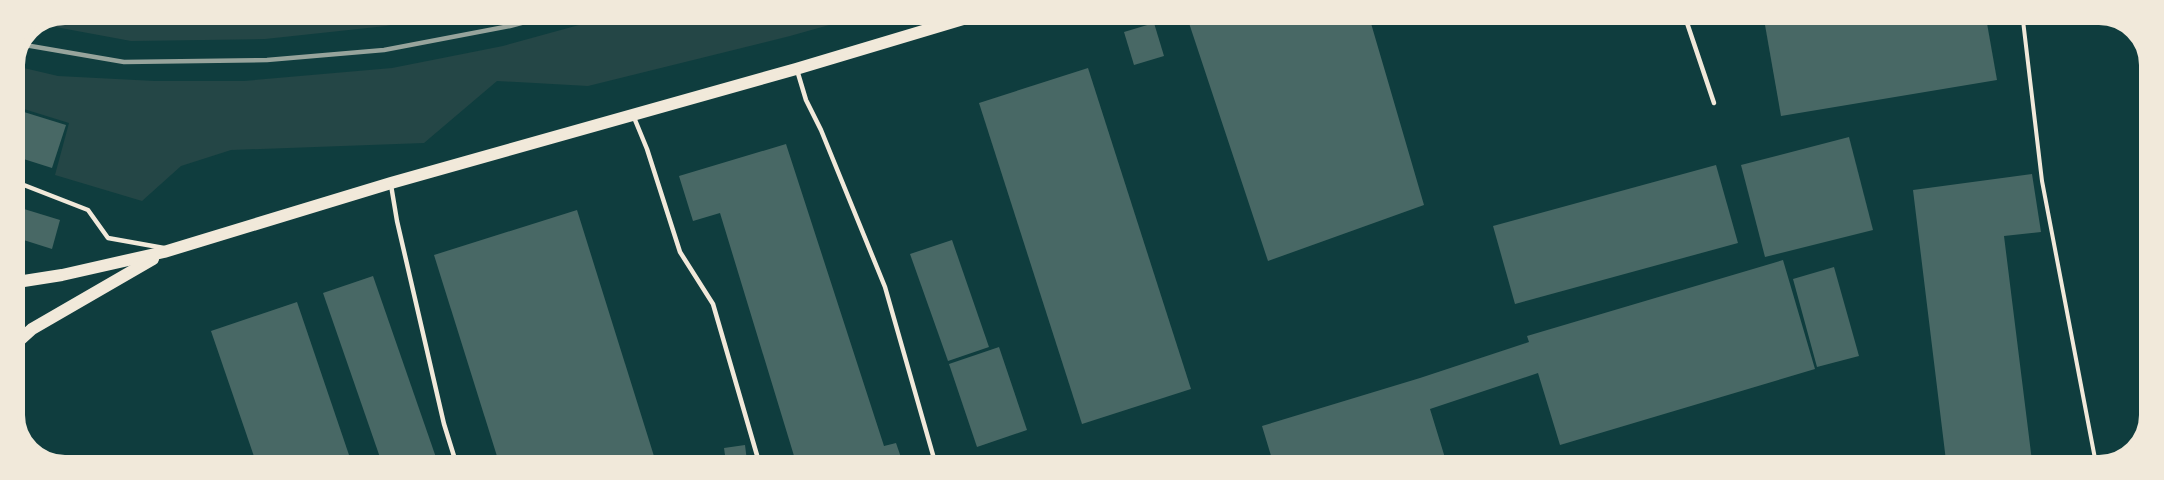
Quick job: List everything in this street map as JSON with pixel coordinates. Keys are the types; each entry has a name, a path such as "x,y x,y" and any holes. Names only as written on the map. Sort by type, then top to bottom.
{"main road":[{"path":"21,281 62,275 169,251 391,183 796,69 957,21"},
{"path":"21,339 32,329 169,251"}],"lane":[{"path":"1686,21 1714,103"},
{"path":"796,69 806,100 821,130 885,286 934,459"},
{"path":"633,115 647,149 680,252 713,304 758,459"},
{"path":"391,183 397,221 444,424 455,459"},
{"path":"21,184 88,210 108,238 169,251"}],"path":[{"path":"2023,21 2042,181 2095,459"}],"shaded area":[{"path":"65,21 130,23 156,21 411,21 386,26 265,39 131,41 46,25"},
{"path":"594,21 843,21 588,86 497,81 424,143 231,150 181,166 142,201 55,175 69,123 21,108 21,67 58,76 155,81 244,81 392,68 503,46"}],"building":[{"path":"1188,21 1370,21 1424,205 1268,261"},
{"path":"1789,21 1987,21 1997,80 1781,116 1765,25"},
{"path":"1154,23 1164,56 1134,65 1124,32"},
{"path":"1088,68 1191,389 1082,424 979,103"},
{"path":"21,111 66,125 52,168 21,158"},
{"path":"1849,137 1873,230 1765,257 1741,165"},
{"path":"786,144 884,446 896,443 902,459 795,459 720,213 693,221 679,176"},
{"path":"1716,165 1738,243 1515,304 1493,226"},
{"path":"2032,174 2041,232 2004,236 2032,459 1946,459 1913,190"},
{"path":"21,208 60,220 52,249 21,239"},
{"path":"577,210 655,459 498,459 434,255"},
{"path":"952,240 989,347 948,361 910,254"},
{"path":"1783,260 1815,369 1560,445 1538,373 1430,409 1445,459 1272,459 1262,426 1529,342 1527,336"},
{"path":"1834,267 1859,356 1817,367 1793,279"},
{"path":"373,276 437,459 381,459 323,293"},
{"path":"297,302 349,455 338,459 255,459 211,331"},
{"path":"999,347 1027,430 977,447 949,364"},
{"path":"745,445 747,459 726,459 724,448"}],"railway":[{"path":"25,45 124,62 267,60 384,50 529,21"}]}
